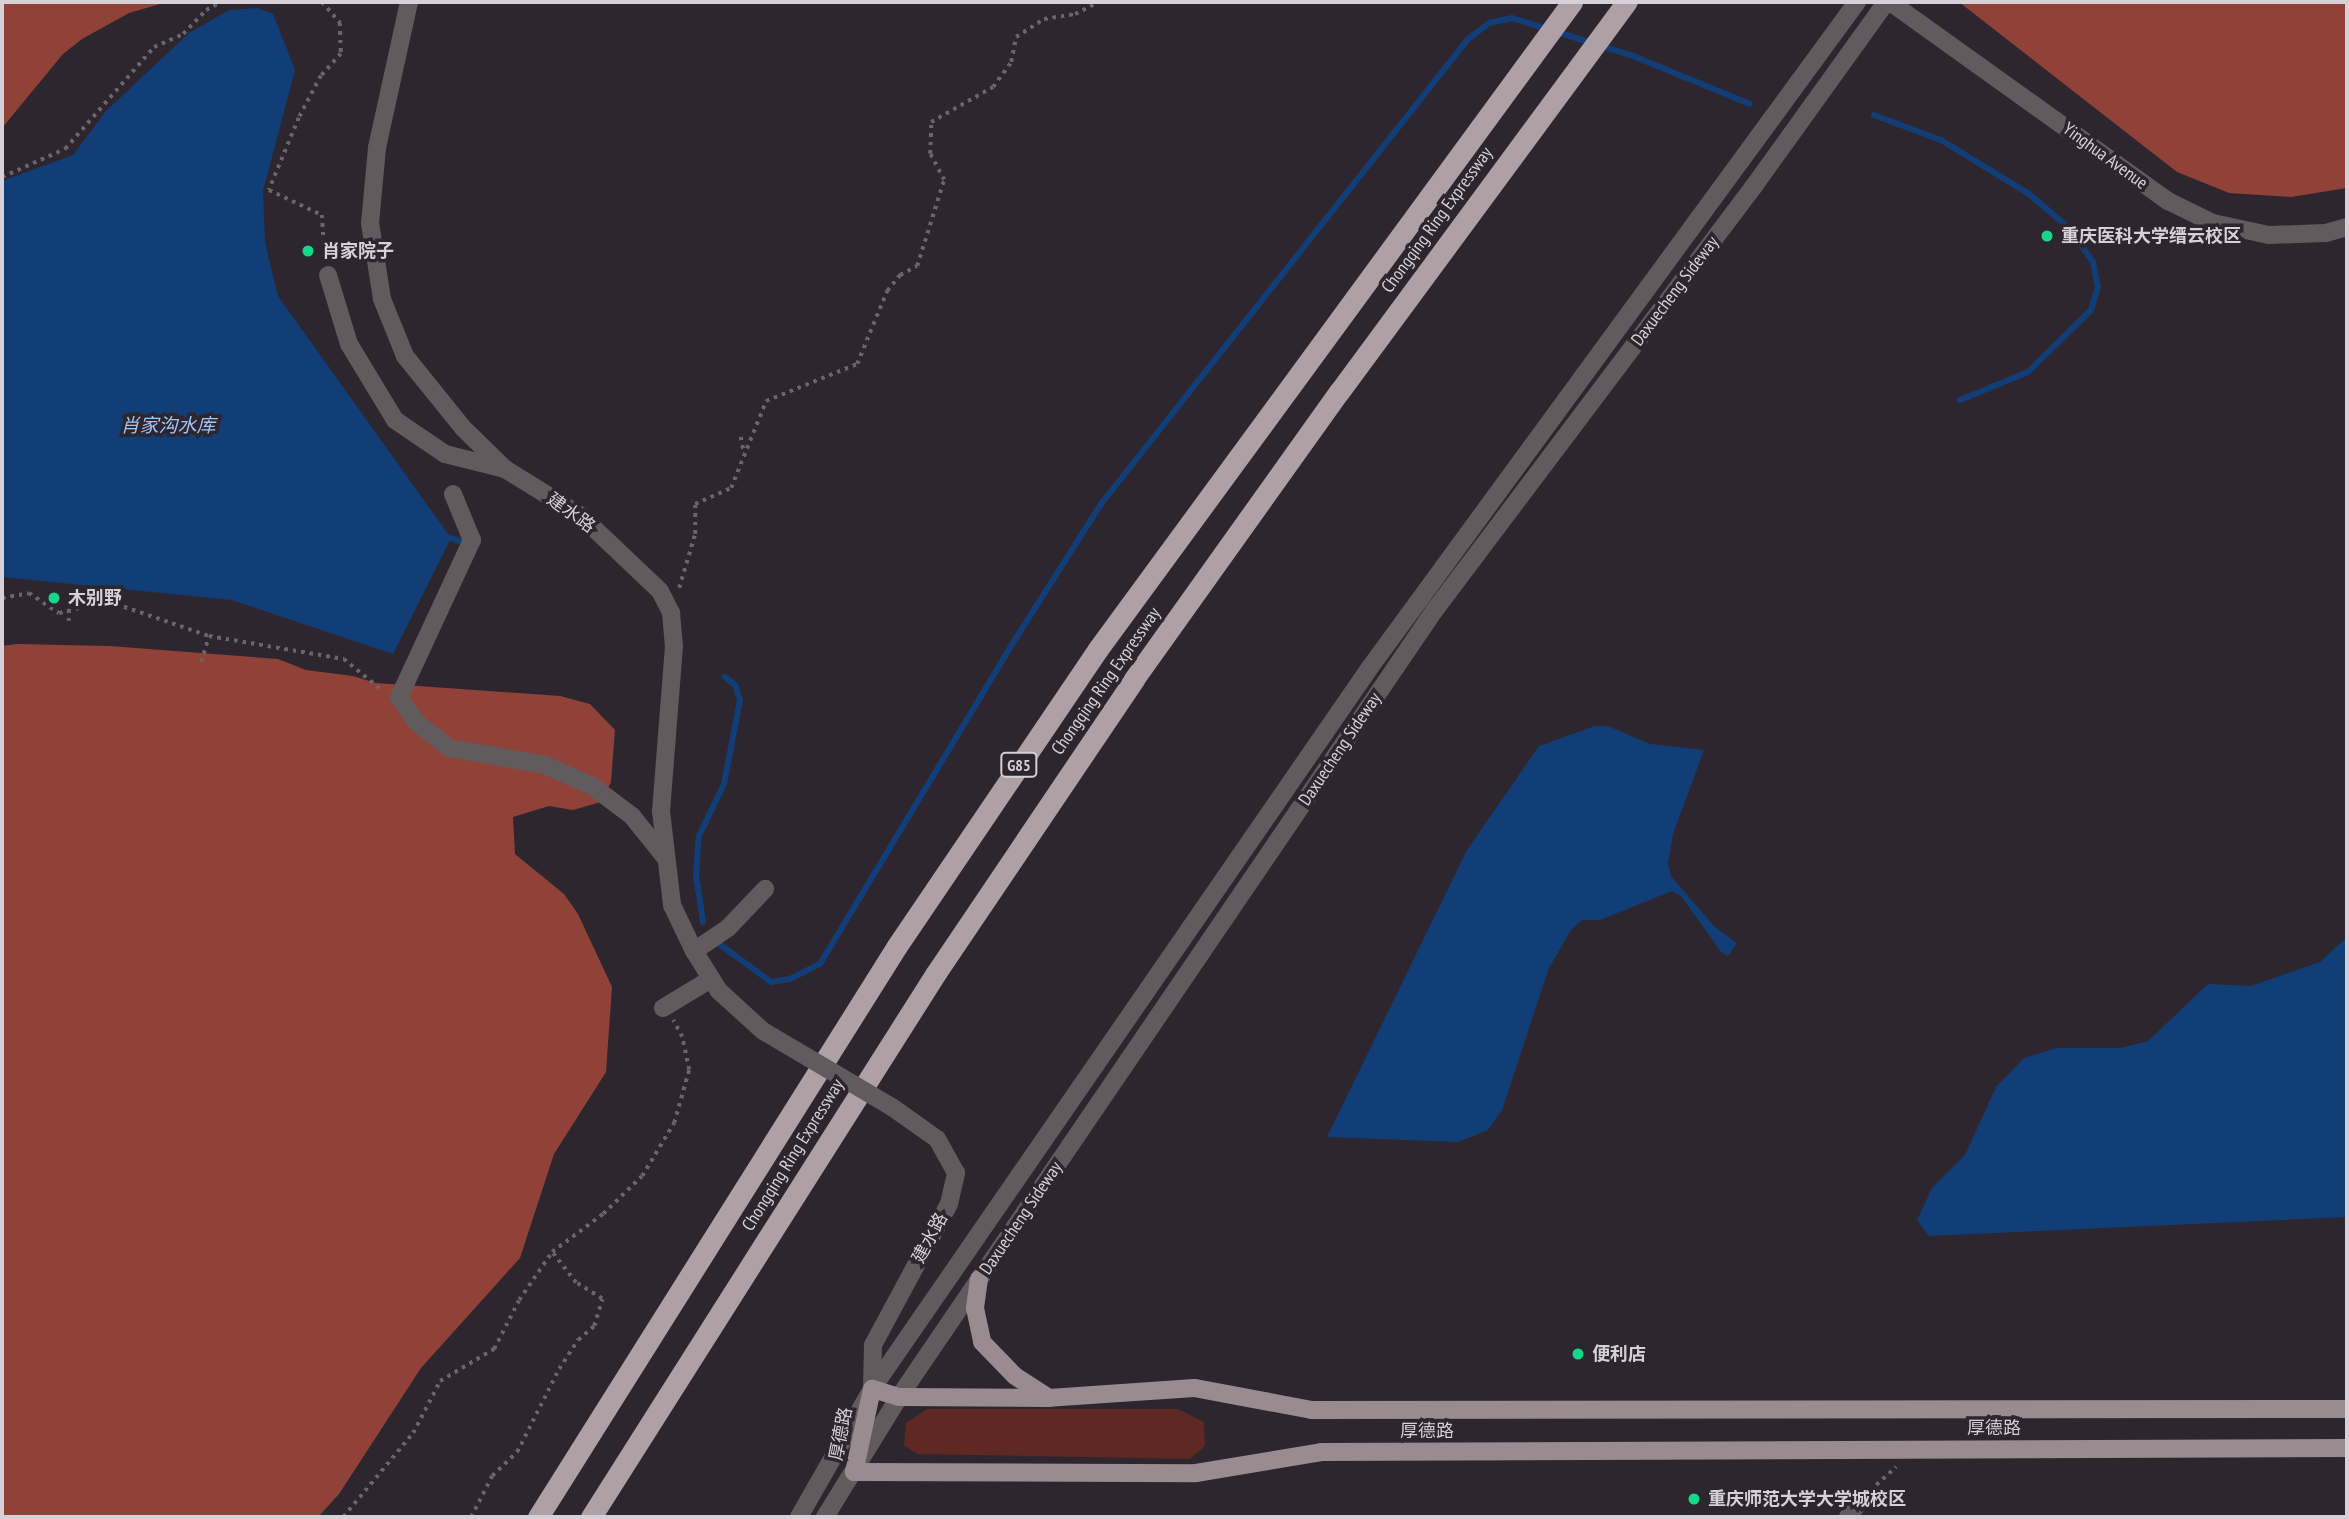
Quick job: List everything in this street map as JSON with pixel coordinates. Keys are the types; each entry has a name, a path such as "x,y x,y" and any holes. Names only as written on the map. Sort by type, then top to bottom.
{"highway":[{"name":"Chongqing Ring Expressway","path":"538,1517 897,947 1098,649 1572,2"},
{"name":"Chongqing Ring Expressway","path":"591,1517 936,973 1126,690 1339,392 1627,2"}],"main road":[{"path":"979,1279 975,1308 982,1342 1015,1376 1049,1398"},
{"name":"厚德路","path":"2347,1409 1312,1410 1194,1388 1049,1398 899,1397 872,1389 854,1472 1196,1473 1321,1452 2347,1448"}],"street":[{"name":"建水路","path":"409,2 377,148 370,223 382,299 405,356 463,428 505,469 581,516 660,591 671,613 674,646 661,811 664,856 672,905 694,951 719,991 762,1031 892,1107 937,1139 956,1173 949,1204 873,1345 872,1389"},
{"name":"Daxuecheng Sideway","path":"799,1517 872,1389 1371,666 1857,2"},
{"name":"Daxuecheng Sideway","path":"825,1517 899,1397 1434,611 1754,186 1888,2"},
{"name":"Yinghua Avenue","path":"1888,2 2168,201 2213,223 2269,235 2326,233 2347,227"},
{"path":"328,275 349,344 395,420 445,454 505,469"},
{"path":"453,494 472,540 399,697 416,722 449,748 545,765 592,786 632,816 664,856"},
{"path":"694,951 728,928 765,889"},
{"path":"664,1007 711,979"},
{"path":"1848,1517 1864,1496"}],"path":[{"path":"2,177 65,149 154,47 183,34 206,10 221,2"},
{"path":"322,2 340,23 341,54 320,76 269,190 322,215 328,275"},
{"path":"671,613 695,534 695,504 731,488 766,401 857,364 887,291 900,275 917,266 944,180 930,154 932,122 993,87 1011,62 1016,37 1044,19 1075,14 1099,2"},
{"path":"741,437 744,455"},
{"path":"2,598 29,593 59,613 117,604 209,636 344,659 409,712"},
{"path":"69,610 69,621"},
{"path":"201,662 209,636"},
{"path":"343,1517 413,1433 440,1381 494,1349 519,1300 552,1252 603,1213 642,1176 674,1123 689,1070 682,1037 664,1007"},
{"path":"471,1517 492,1476 517,1452 559,1369 578,1340 594,1326 602,1299 576,1283 552,1252"},
{"path":"1864,1496 1902,1461"}],"shaded area":[{"path":"2,2 167,2 129,13 82,39 63,54 2,128"},
{"path":"1959,2 2347,2 2347,188 2291,197 2229,193 2177,172"},
{"path":"2,646 110,646 278,659 306,670 353,676 376,683 560,696 590,704 615,730 611,782 601,802 573,810 549,806 513,817 515,854 564,894 578,914 612,987 606,1072 554,1154 520,1258 421,1368 339,1494 318,1517 2,1517"},
{"path":"927,1409 1178,1409 1204,1422 1205,1446 1190,1459 918,1454 904,1446 906,1423"}],"water":[{"name":"肖家沟水库","path":"257,8 273,14 295,70 263,191 265,243 278,296 451,538 393,654 232,600 2,577 2,181 73,155 106,111 189,33 229,10"},
{"path":"1595,726 1608,726 1650,744 1704,750 1673,834 1668,864 1671,876 1700,910 1716,928 1737,943 1728,956 1721,952 1682,897 1672,891 1600,920 1582,920 1571,930 1549,968 1502,1110 1488,1130 1458,1142 1327,1137 1467,850 1539,746"},
{"path":"2347,937 2347,1217 1929,1236 1917,1220 1932,1188 1965,1155 1996,1087 2024,1058 2057,1048 2120,1048 2148,1041 2208,984 2251,986 2320,962"}],"waterway":[{"path":"718,943 771,982 790,979 820,964 1016,638 1101,504 1468,39 1489,23 1512,18 1633,56 1750,104"},
{"path":"1874,115 1941,140 2029,194 2069,228 2093,262 2098,287 2091,310 2028,372 1960,400"},
{"path":"451,538 462,542"},
{"path":"703,922 696,875 699,836 724,784 740,700 735,685 725,677"}],"place":[{"name":"重庆医科大学缙云校区","path":"2047,236"},
{"name":"肖家院子","path":"308,251"},
{"name":"木别野","path":"54,598"},
{"name":"便利店","path":"1578,1354"},
{"name":"重庆师范大学大学城校区","path":"1694,1499"}]}
